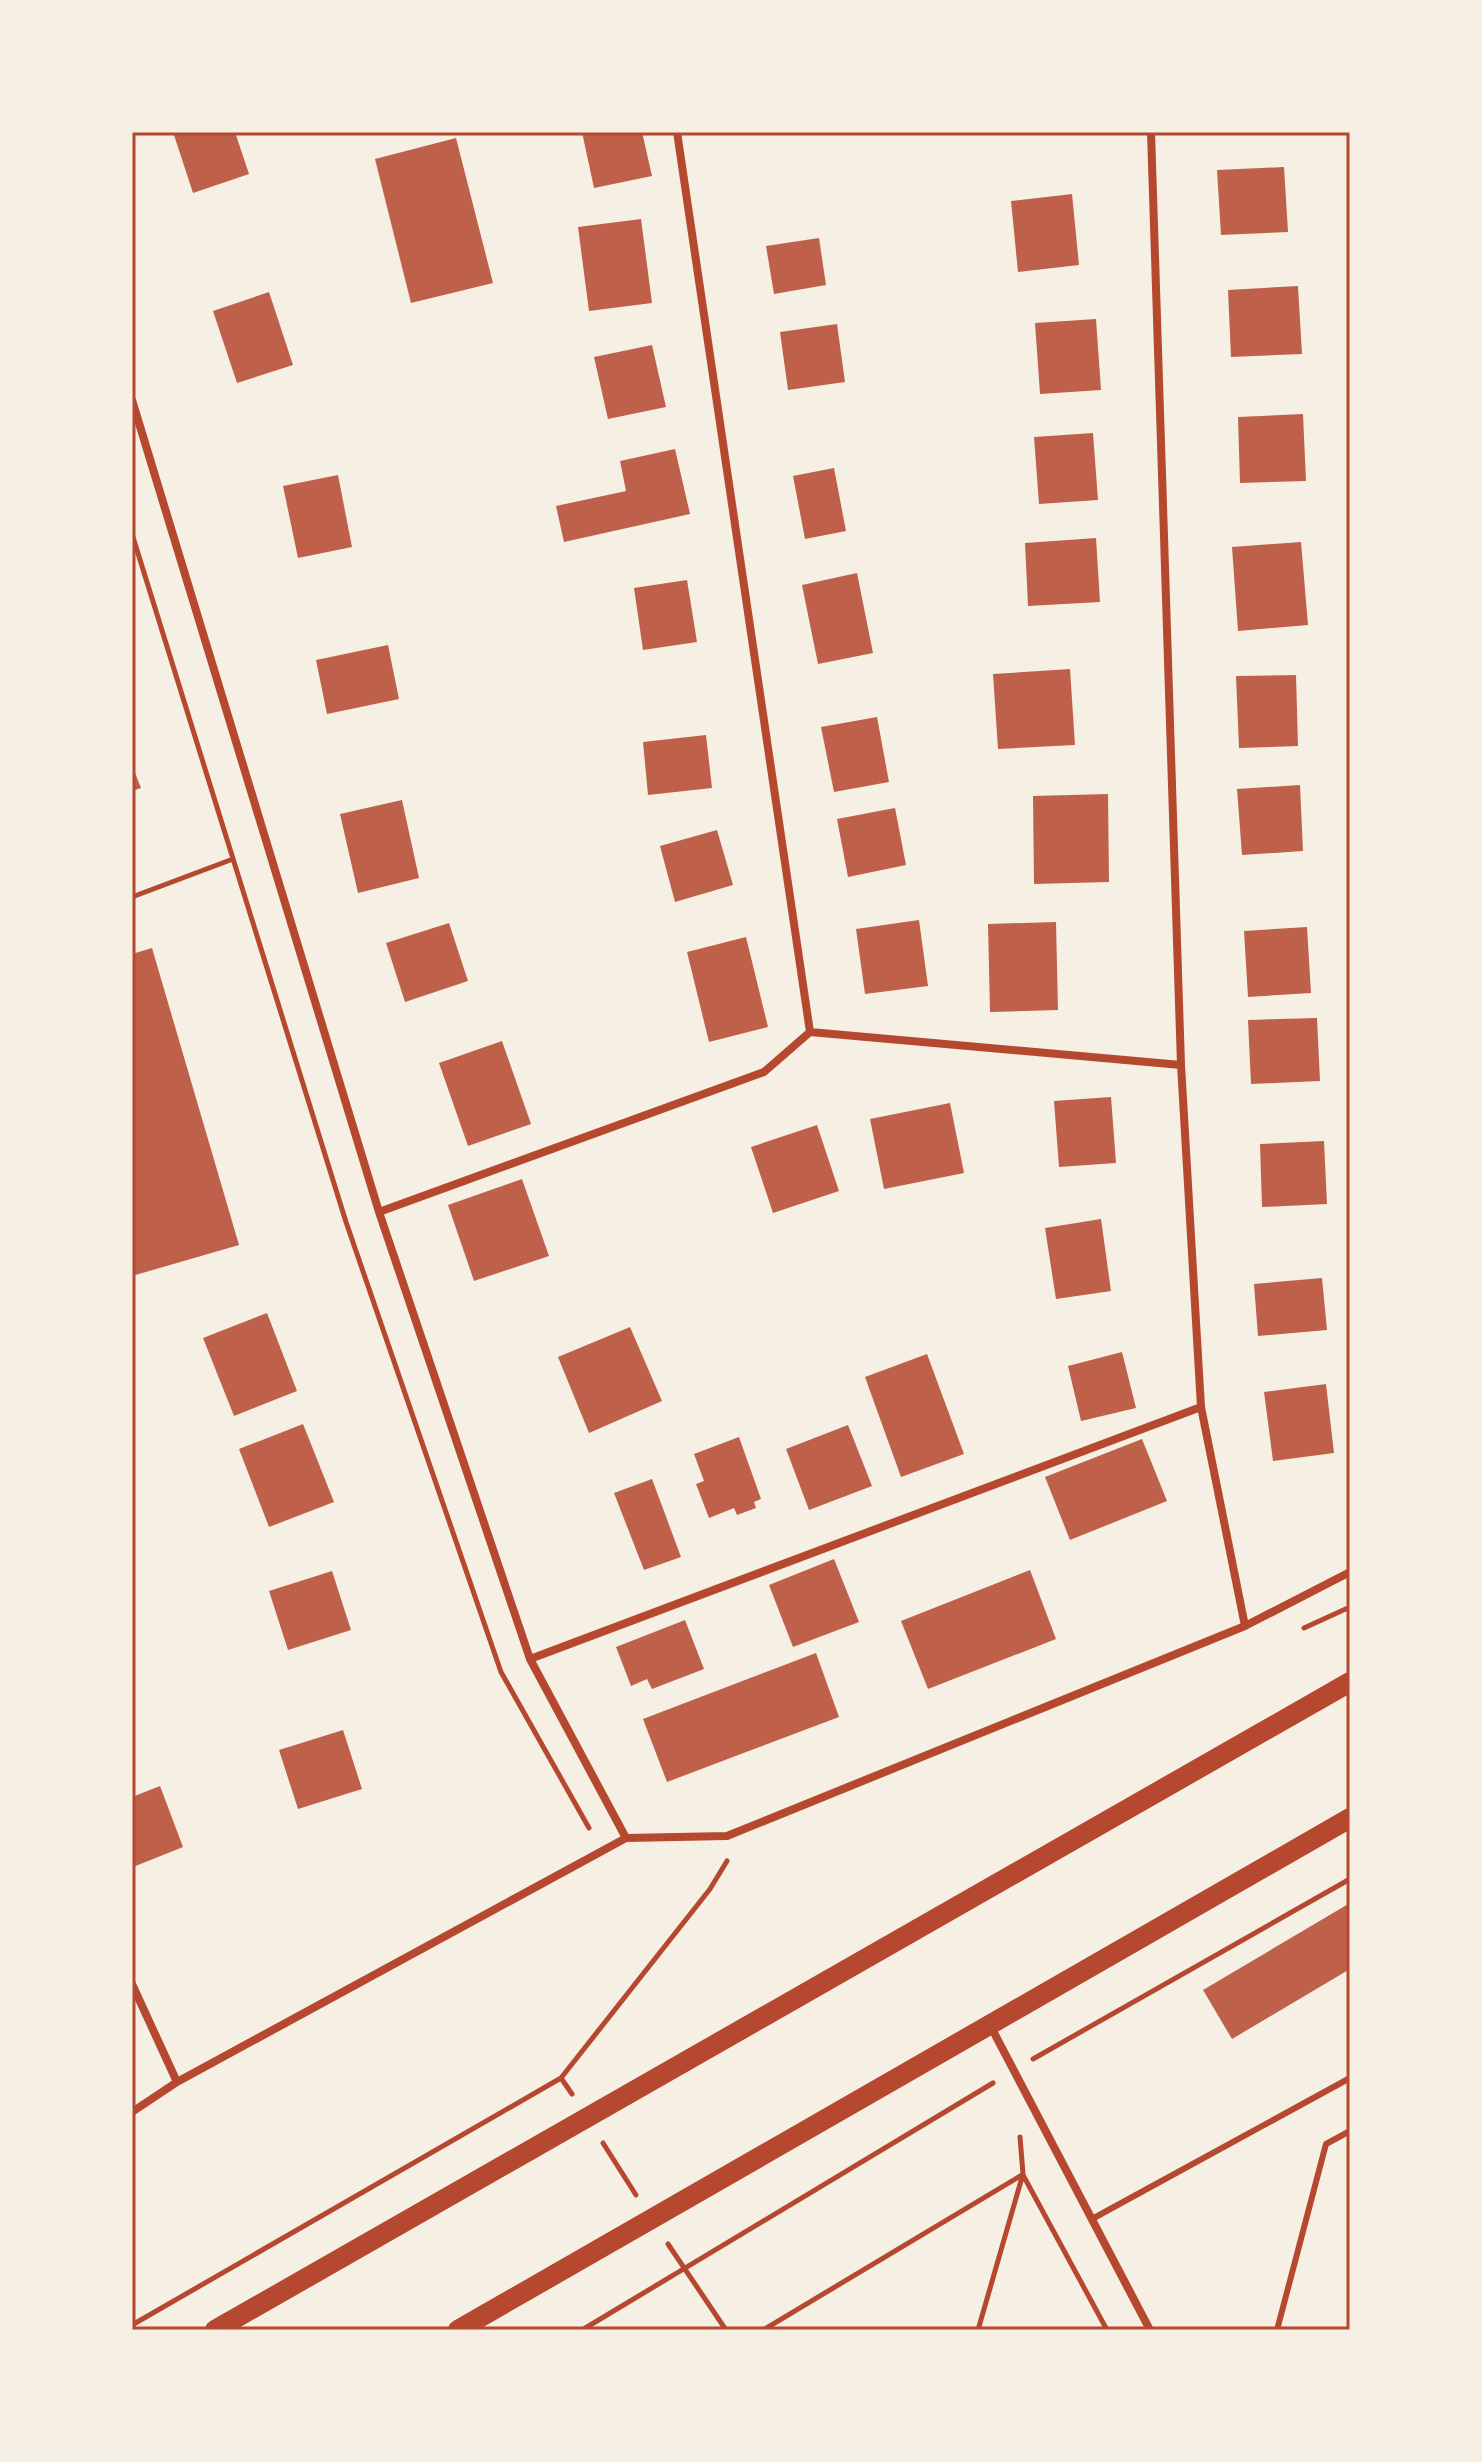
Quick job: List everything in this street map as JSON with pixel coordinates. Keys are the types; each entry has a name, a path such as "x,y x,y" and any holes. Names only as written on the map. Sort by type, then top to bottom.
{"main road":[{"path":"215,2330 1350,1682"},
{"path":"458,2330 1350,1818"}],"street":[{"path":"677,132 810,1032"},
{"path":"1151,132 1181,1065 1201,1407 1245,1626"},
{"path":"132,400 379,1212 530,1659 626,1838"},
{"path":"379,1212 764,1072 810,1032 1181,1065"},
{"path":"530,1659 1201,1407"},
{"path":"132,2112 177,2082 626,1838 727,1836 1245,1626 1350,1572"},
{"path":"132,1984 177,2082"},
{"path":"991,2026 1150,2330"}],"lane":[{"path":"1092,2219 1350,2078"},
{"path":"1277,2330 1326,2144 1350,2131"}],"path":[{"path":"132,897 233,859"},
{"path":"582,2330 1014,2070 1350,1879"},
{"path":"132,2325 561,2078 710,1889"},
{"path":"978,2330 1023,2174 1019,2130"},
{"path":"763,2330 1023,2174"},
{"path":"1023,2174 1107,2330"}],"building":[{"path":"173,132 235,132 249,174 193,193"},
{"path":"582,132 642,132 652,176 594,188"},
{"path":"456,138 493,283 411,303 375,159"},
{"path":"1284,167 1288,232 1221,235 1217,170"},
{"path":"1072,194 1079,265 1018,272 1011,201"},
{"path":"641,219 652,303 589,311 578,227"},
{"path":"819,238 826,285 774,294 766,246"},
{"path":"1298,286 1302,354 1231,357 1228,290"},
{"path":"269,292 293,365 237,383 213,311"},
{"path":"1096,319 1101,390 1040,394 1035,323"},
{"path":"837,324 845,382 788,390 780,332"},
{"path":"652,345 666,407 608,419 594,357"},
{"path":"1303,414 1306,481 1240,483 1238,417"},
{"path":"1093,433 1098,500 1039,504 1034,437"},
{"path":"675,449 690,514 564,542 556,506 626,491 620,461"},
{"path":"834,468 846,531 805,539 793,476"},
{"path":"338,475 352,547 298,558 283,486"},
{"path":"1096,538 1100,602 1028,606 1025,543"},
{"path":"1301,542 1308,625 1238,631 1232,547"},
{"path":"857,573 873,653 818,664 802,585"},
{"path":"687,580 697,642 643,650 634,588"},
{"path":"388,645 399,699 327,714 316,660"},
{"path":"1070,669 1075,745 998,749 993,674"},
{"path":"1296,675 1298,746 1239,748 1236,676"},
{"path":"877,717 889,782 834,792 821,727"},
{"path":"706,735 712,788 648,795 643,742"},
{"path":"132,765 141,788 132,791"},
{"path":"1300,785 1303,851 1242,855 1237,789"},
{"path":"1108,794 1109,882 1034,884 1033,796"},
{"path":"402,800 419,878 358,893 340,814"},
{"path":"895,808 906,865 848,877 837,819"},
{"path":"717,830 733,885 675,902 660,846"},
{"path":"919,920 928,986 865,994 856,929"},
{"path":"1056,922 1058,1010 990,1012 988,924"},
{"path":"449,923 468,981 405,1002 386,943"},
{"path":"1307,927 1311,993 1248,997 1244,931"},
{"path":"746,937 768,1027 709,1042 687,952"},
{"path":"152,948 239,1245 132,1276 132,954"},
{"path":"1317,1018 1320,1081 1251,1084 1248,1020"},
{"path":"502,1041 531,1124 468,1146 439,1063"},
{"path":"1111,1097 1116,1163 1059,1167 1054,1101"},
{"path":"950,1103 964,1173 884,1189 870,1119"},
{"path":"817,1125 839,1191 773,1213 751,1147"},
{"path":"1324,1141 1327,1204 1262,1207 1260,1144"},
{"path":"522,1179 549,1256 474,1281 448,1205"},
{"path":"1101,1219 1111,1291 1056,1299 1045,1228"},
{"path":"1322,1278 1327,1330 1258,1336 1254,1284"},
{"path":"267,1313 297,1391 234,1416 203,1338"},
{"path":"630,1327 662,1401 589,1433 558,1357"},
{"path":"1122,1352 1136,1408 1081,1421 1068,1366"},
{"path":"927,1354 964,1454 901,1477 865,1377"},
{"path":"1326,1384 1334,1453 1273,1461 1264,1392"},
{"path":"303,1424 334,1502 269,1527 239,1449"},
{"path":"848,1425 872,1486 809,1510 786,1449"},
{"path":"739,1437 761,1499 754,1502 756,1508 737,1515 734,1508 709,1518 696,1484 704,1481 694,1454"},
{"path":"1142,1439 1167,1501 1070,1540 1045,1477"},
{"path":"652,1479 681,1557 644,1570 614,1493"},
{"path":"834,1559 859,1622 793,1647 769,1585"},
{"path":"1030,1570 1056,1639 928,1689 901,1621"},
{"path":"332,1571 351,1630 288,1650 269,1591"},
{"path":"685,1620 704,1669 652,1689 647,1679 631,1686 616,1647"},
{"path":"816,1653 839,1717 667,1782 643,1719"},
{"path":"343,1730 362,1789 298,1809 279,1750"},
{"path":"160,1786 183,1847 133,1867 132,1797"},
{"path":"1350,1903 1350,1969 1232,2039 1203,1990"}]}
